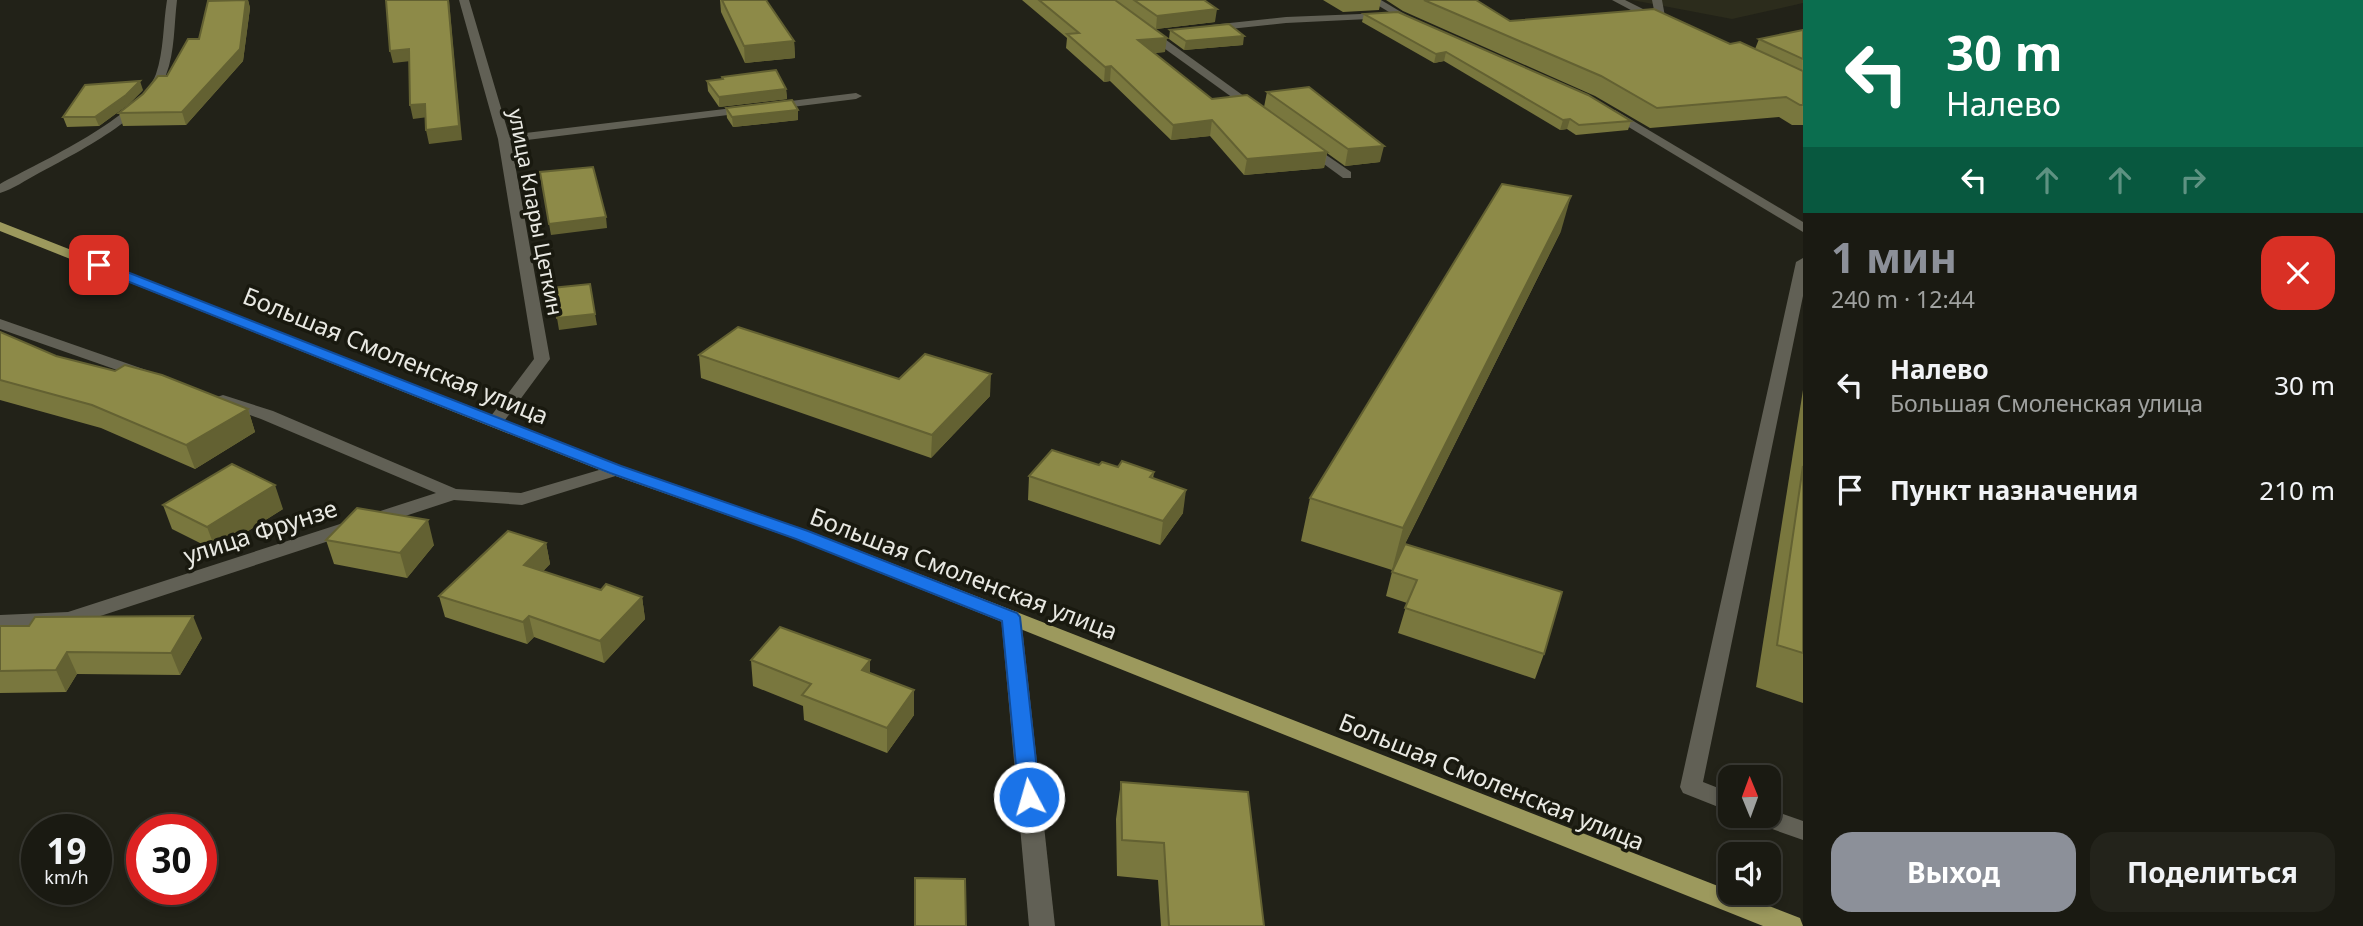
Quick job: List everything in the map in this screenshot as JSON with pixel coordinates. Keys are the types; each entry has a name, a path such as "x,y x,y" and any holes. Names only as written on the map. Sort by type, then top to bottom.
{"main road":[{"name":"Большая Смоленская улица","path":"0,226 496,420 616,470 802,535 1791,926"}],"street":[{"path":"0,189 88,141 136,106 160,78 172,0"},
{"name":"улица Клары Цеткин","path":"464,0 504,139 542,359 496,420"},
{"path":"1374,0 1422,26"},
{"path":"1617,0 1673,27"},
{"path":"1657,0 1661,22"},
{"path":"1206,29 1286,20 1398,15"},
{"path":"1133,21 1260,113"},
{"path":"1152,35 1165,33"},
{"path":"504,139 856,96"},
{"path":"1602,106 1803,228"},
{"path":"1293,136 1347,175"},
{"path":"1787,216 1803,211"},
{"path":"1718,798 1691,788 1803,265"},
{"path":"0,324 161,380"},
{"path":"201,393 267,415 453,494"},
{"name":"улица Фрунзе","path":"0,622 69,618 453,494 522,499 616,470"},
{"path":"1011,617 1042,926"},
{"path":"1782,823 1803,831"}],"shaded area":[{"path":"1632,0 1803,0 1803,3 1732,19"}],"building":[{"path":"246,0 240,49 182,112 119,113 143,94 158,76 167,76 188,39 199,39 208,1"},
{"path":"386,0 448,0 459,126 426,130 425,104 410,105 409,49 390,51"},
{"path":"722,0 766,0 794,41 744,46"},
{"path":"1039,0 1115,0 1167,38 1138,40 1212,99 1247,95 1327,152 1247,159 1212,120 1173,125 1111,66 1105,67 1067,34 1079,33"},
{"path":"1134,0 1204,0 1217,9 1157,16"},
{"path":"1424,0 1476,0 1510,21 1654,9 1730,44 1740,42 1803,71 1803,105 1786,97 1657,108 1601,76"},
{"path":"1398,12 1588,95 1631,121 1579,125 1570,119 1563,120 1446,52 1436,54 1364,14"},
{"path":"1229,24 1244,36 1186,41 1170,30"},
{"path":"1803,30 1803,59 1759,39"},
{"path":"776,70 786,89 719,97 707,81 723,79 722,77"},
{"path":"140,81 126,95 95,117 63,117 85,85"},
{"path":"1309,87 1384,146 1348,149 1267,92"},
{"path":"792,100 798,110 732,117 726,108"},
{"path":"593,167 606,217 549,224 540,172"},
{"path":"1502,184 1571,196 1403,528 1310,498"},
{"path":"590,284 595,314 557,318 552,288"},
{"path":"738,327 899,379 925,354 991,374 932,435 699,355"},
{"path":"0,332 56,356 115,371 125,365 162,375 248,409 186,445 92,405 0,380"},
{"path":"1052,450 1099,465 1102,462 1118,467 1122,461 1154,472 1150,477 1186,490 1163,521 1029,476"},
{"path":"232,464 275,485 207,527 163,505"},
{"path":"1803,466 1803,653 1777,645"},
{"path":"357,508 428,520 400,553 326,540"},
{"path":"508,531 546,543 524,565 601,590 606,584 642,597 600,641 529,616 523,622 439,596"},
{"path":"1405,544 1562,592 1544,654 1405,608 1417,580 1392,572"},
{"path":"193,616 171,653 67,652 56,670 0,671 0,626 29,626 35,617"},
{"path":"780,627 870,660 862,670 914,690 887,728 802,695 811,684 751,660"},
{"path":"1121,782 1248,792 1264,926 1169,926 1164,843 1122,840"},
{"path":"915,878 965,879 966,926 915,926"}],"route":[{"path":"99,265 496,420 616,470 802,535 1011,617 1029,797"}]}
